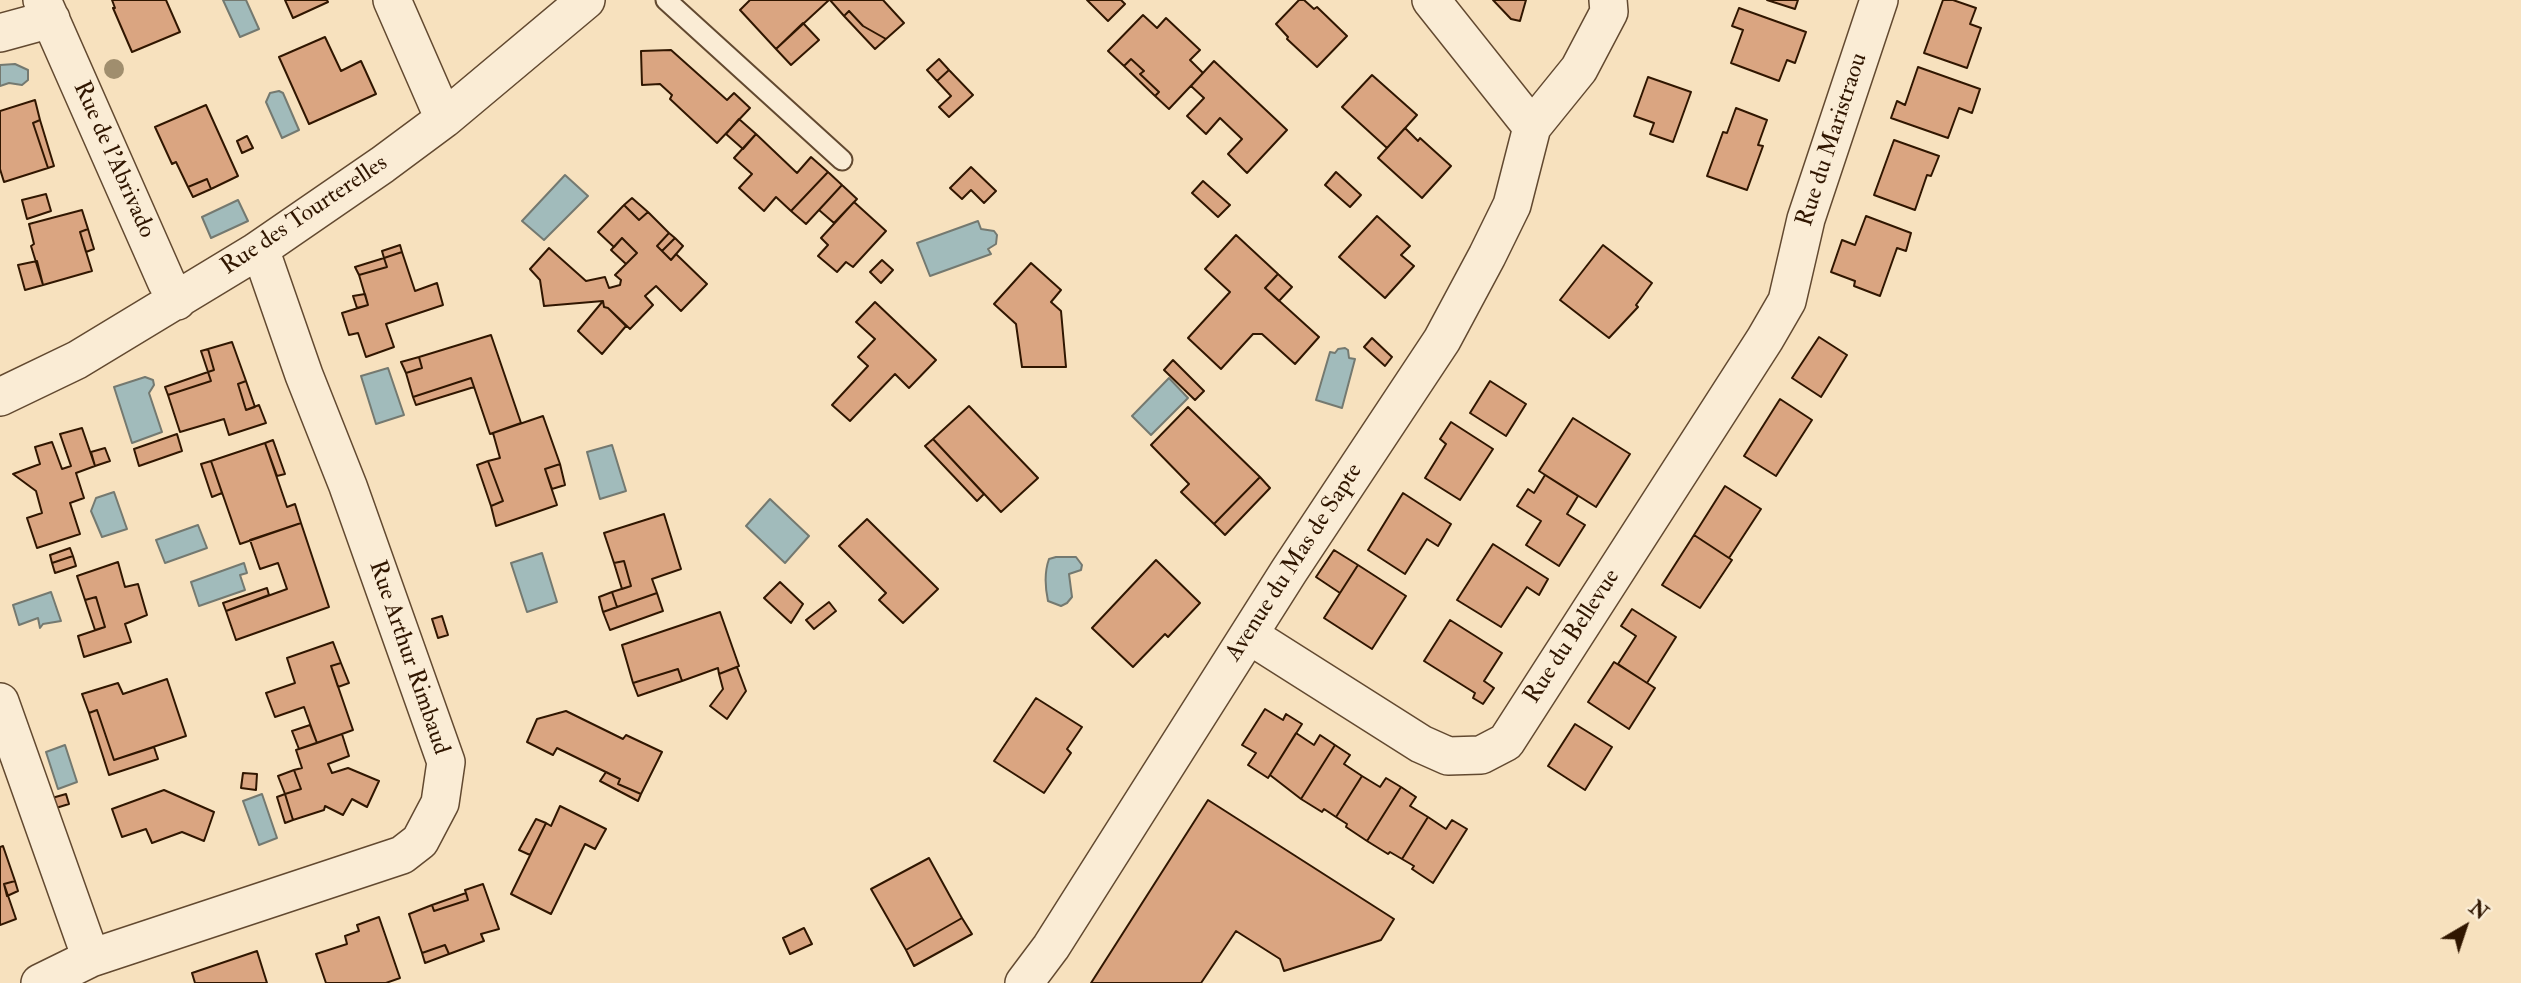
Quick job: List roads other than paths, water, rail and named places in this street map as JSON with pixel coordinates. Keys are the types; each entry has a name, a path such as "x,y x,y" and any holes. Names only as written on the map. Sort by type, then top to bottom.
{"street":[{"path":"392,0 444,119"},
{"name":"Rue des Tourterelles","path":"0,397 77,360 257,251 444,119 586,0"},
{"path":"1431,0 1531,127 1579,69 1612,4"},
{"name":"Rue du Maristraou","path":"1792,281 1806,219 1880,0"},
{"path":"0,33 47,9"},
{"name":"Rue de l'Abrivado","path":"47,9 177,301"},
{"name":"Avenue du Mas de Sapte","path":"1024,983 1058,935 1249,635 1442,340 1488,256 1512,205 1531,127"},
{"name":"Rue Arthur Rimbaud","path":"40,983 91,958 402,855 420,841 440,803 446,762 348,486 304,375 265,263 257,251"},
{"name":"Rue du Bellevue","path":"1249,635 1421,744 1448,756 1481,755 1506,742 1765,339 1787,300 1792,281"},
{"path":"0,702 91,958"}],"lane":[{"path":"666,0 842,160"}],"water":[{"path":"223,0 246,0 259,29 240,37"},
{"path":"15,64 28,70 28,80 22,85 9,83 0,86 0,65"},
{"path":"270,93 283,93 299,130 282,138 266,102"},
{"path":"565,175 588,196 544,240 522,221"},
{"path":"238,200 248,221 211,238 202,217"},
{"path":"978,221 981,229 994,231 997,235 996,244 988,249 991,254 930,276 917,243"},
{"path":"1345,348 1349,358 1355,359 1342,408 1316,400 1330,352 1335,353 1338,349"},
{"path":"388,368 404,415 376,424 361,376"},
{"path":"145,377 153,380 154,385 149,393 162,432 132,443 114,387"},
{"path":"1169,378 1188,398 1151,435 1132,416"},
{"path":"612,445 626,491 600,499 587,452"},
{"path":"114,492 127,529 102,537 91,511 96,498"},
{"path":"770,499 809,536 785,563 746,526"},
{"path":"198,525 207,548 165,563 156,540"},
{"path":"542,553 557,602 527,612 511,563"},
{"path":"1076,557 1082,565 1081,570 1069,574 1072,597 1061,606 1048,601 1046,590 1047,564 1049,559"},
{"path":"244,563 247,573 240,575 245,590 199,606 191,582"},
{"path":"51,592 61,621 43,624 40,628 38,618 19,625 13,605"},
{"path":"65,745 77,782 58,789 46,752"},
{"path":"262,794 277,838 259,845 243,801"}]}
